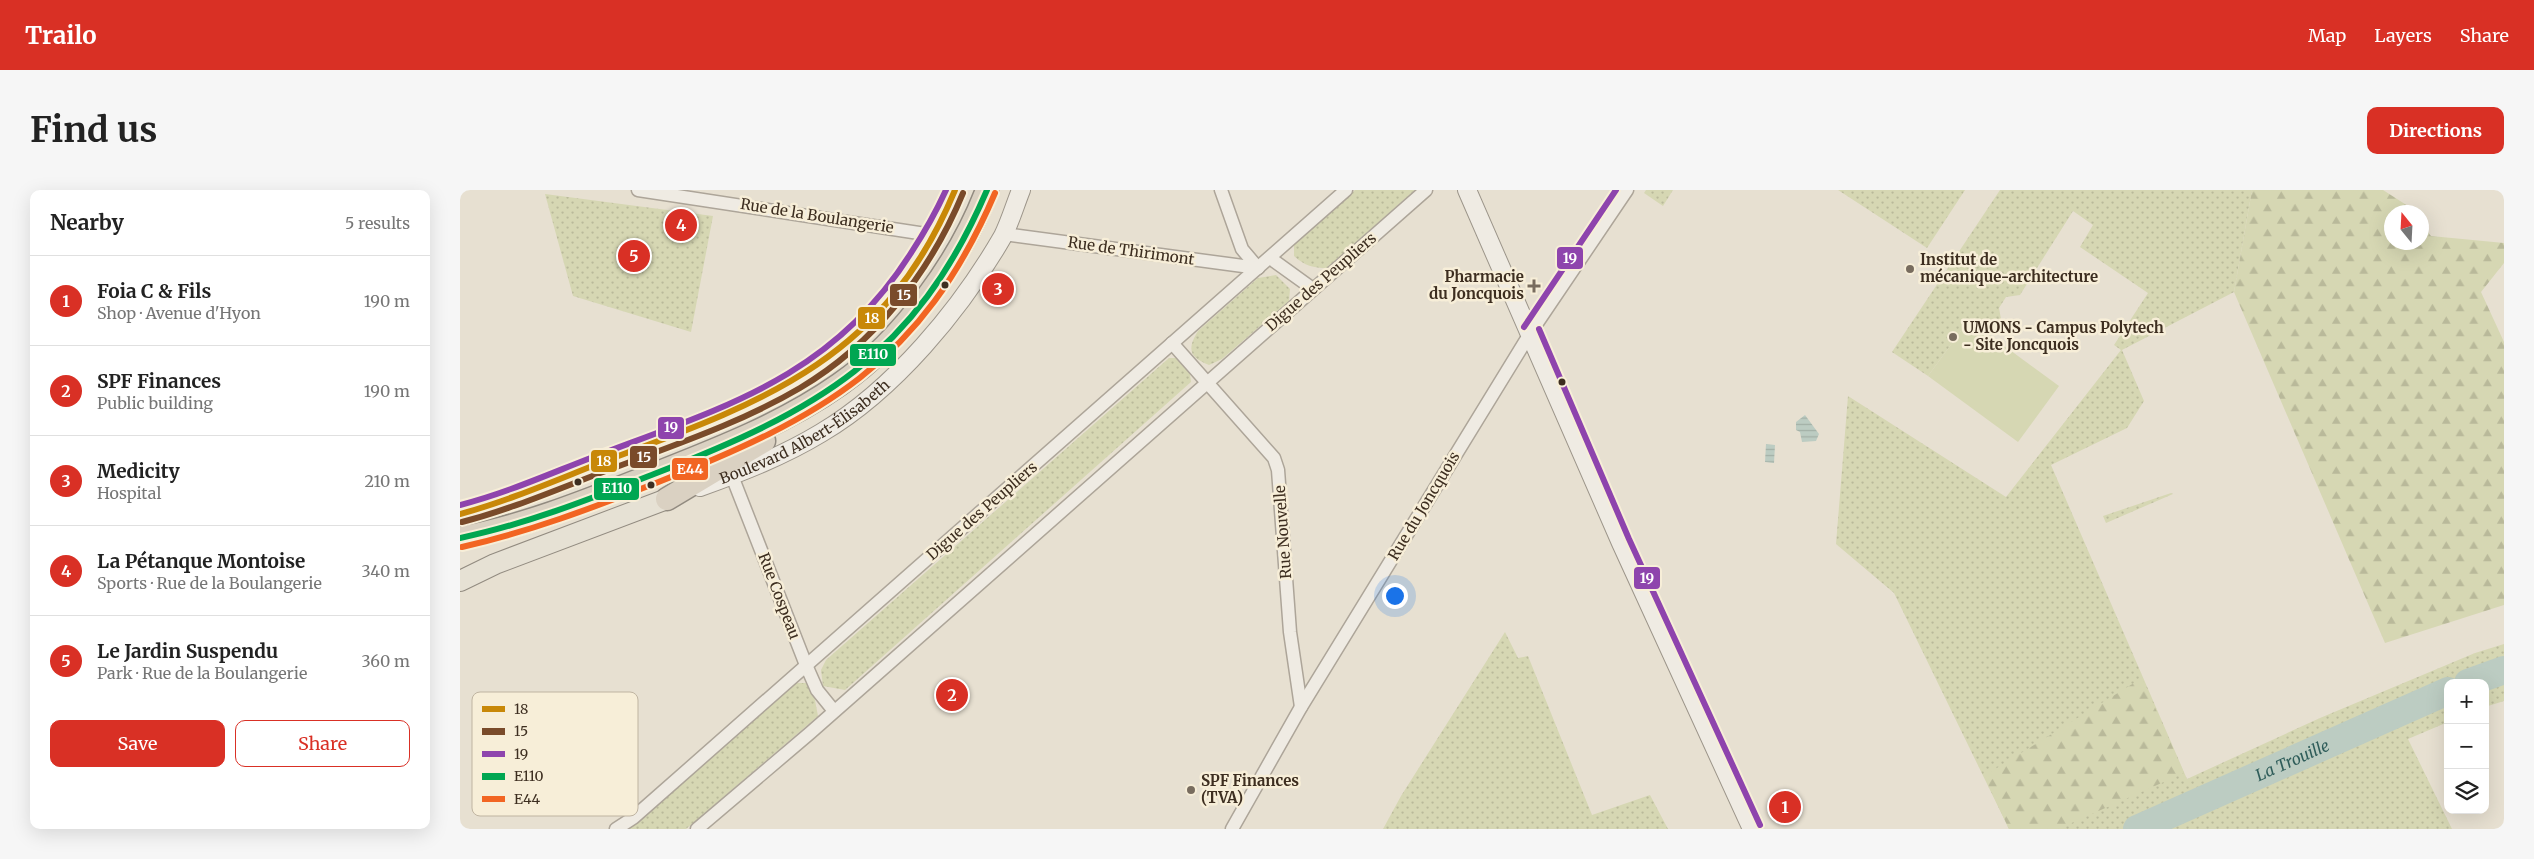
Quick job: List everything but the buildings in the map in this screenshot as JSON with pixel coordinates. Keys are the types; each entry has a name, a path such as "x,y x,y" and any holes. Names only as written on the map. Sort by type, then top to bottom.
{"highway":[{"name":"Boulevard Albert-Élisabeth","path":"460,538 533,519 597,497 726,444 797,410 842,383 867,363 900,328 940,278 969,229 987,190"},
{"path":"667,499 804,417 873,366 905,330 940,278"}],"main road":[{"path":"460,581 495,564 667,499"}],"street":[{"name":"Rue de la Boulangerie","path":"638,190 670,192 932,235"},
{"path":"460,514 696,428 765,398 799,380 832,358 858,336 904,283 932,235 954,190"},
{"name":"Boulevard Albert-Élisabeth","path":"667,499 732,476 792,450 851,413 875,394 907,362 964,294 1004,234 1021,190"},
{"path":"1221,190 1242,249 1258,268"},
{"name":"Digue des Peupliers","path":"638,813 1346,190"},
{"name":"Digue des Peupliers","path":"697,829 834,711 1426,190"},
{"path":"1467,190 1531,332 1625,552 1752,829"},
{"name":"Rue du Joncquois","path":"1232,829 1301,707 1531,332 1627,190"},
{"name":"Rue de Thirimont","path":"1004,234 1258,268"},
{"path":"1270,258 1313,289"},
{"name":"Rue Nouvelle","path":"1172,343 1206,384 1274,458 1278,470 1290,632 1301,707"},
{"name":"Rue Cospeau","path":"732,476 806,665 818,690 834,711"},
{"path":"460,571 495,564"},
{"name":"Digue des Peupliers","path":"616,829 634,816"}],"green space":[{"path":"1355,190 1415,190 1327,268 1309,266 1294,256 1294,243"},
{"path":"1646,190 1673,190 1663,206 1644,193"},
{"path":"1838,190 1965,190 1927,248"},
{"path":"2000,190 2252,190 2234,292 2122,350 2144,401 2127,428 2051,465 2187,779 2320,718 2475,653 2504,644 2504,701 2489,706 2489,679 2444,679 2444,724 2408,739 2452,829 2009,829 1894,593 1836,544 1848,396 2006,497 2121,350 2114,345 2148,293 2080,247 2093,225 2073,211 2020,295 2006,297 1999,308 2001,319 1990,336 1969,320 1928,376 1892,352"},
{"path":"2252,190 2383,190 2406,205 2384,205 2384,250 2429,250 2429,233 2431,236 2504,243 2504,263 2481,292 2504,342 2504,605 2385,643 2234,292"},
{"path":"545,194 713,216 691,332 573,296"},
{"path":"1276,275 1290,289 1289,301 1222,359 1209,365 1197,359 1191,348 1198,331 1258,278"},
{"path":"1969,320 2059,386 2018,442 1928,376"},
{"path":"1169,358 1178,358 1190,374 1191,382 845,690 823,686 821,670 826,660"},
{"path":"2171,493 2173,494 2106,523 2103,516"},
{"path":"1505,632 1518,658 1528,656 1592,815 1650,795 1668,829 1383,829 1401,796"},
{"path":"2142,678 2184,773 2058,829 2009,829 1984,776"},
{"path":"795,683 806,683 813,690 818,716 686,829 627,829"}],"shaded area":[{"path":"1805,415 1819,434 1816,441 1802,442 1800,432 1796,430 1796,422"},
{"path":"1766,444 1775,445 1774,463 1765,462"}],"waterway":[{"name":"La Trouille","path":"2479,679 2504,670"},
{"name":"La Trouille","path":"2137,829 2444,693"}],"transit line":[{"name":"19","path":"460,505 517,487 698,417 740,399 779,379 815,356 850,328 882,294 916,245 946,190"},
{"name":"18","path":"460,514 518,495 723,415 772,391 817,364 858,332 895,294 927,247 955,190"},
{"name":"E110","path":"460,538 510,526 582,502 654,474 712,451 764,427 812,401 854,371 893,337 927,296 959,248 987,190"},
{"name":"19","path":"1524,327 1616,190"},
{"name":"15","path":"462,522 522,503 688,440 757,411 800,388 852,350 897,304 934,251 950,223 963,193"},
{"name":"E44","path":"462,547 536,527 656,483 715,459 817,408 860,378 899,343 934,301 966,252 995,193"},
{"name":"19","path":"1539,329 1629,539 1760,825"}],"place":[{"name":"La Pétanque Montoise","path":"681,225"},
{"name":"Le Jardin Suspendu","path":"634,256"},
{"name":"Institut de mécanique-architecture","path":"1910,269"},
{"name":"Pharmacie du Joncquois","path":"1534,286"},
{"name":"Medicity","path":"998,289"},
{"name":"UMONS - Campus Polytech - Site Joncquois","path":"1953,337"},
{"name":"SPF Finances","path":"952,695"},
{"name":"SPF Finances (TVA)","path":"1191,790"},
{"name":"Foia C & Fils","path":"1785,807"}]}
